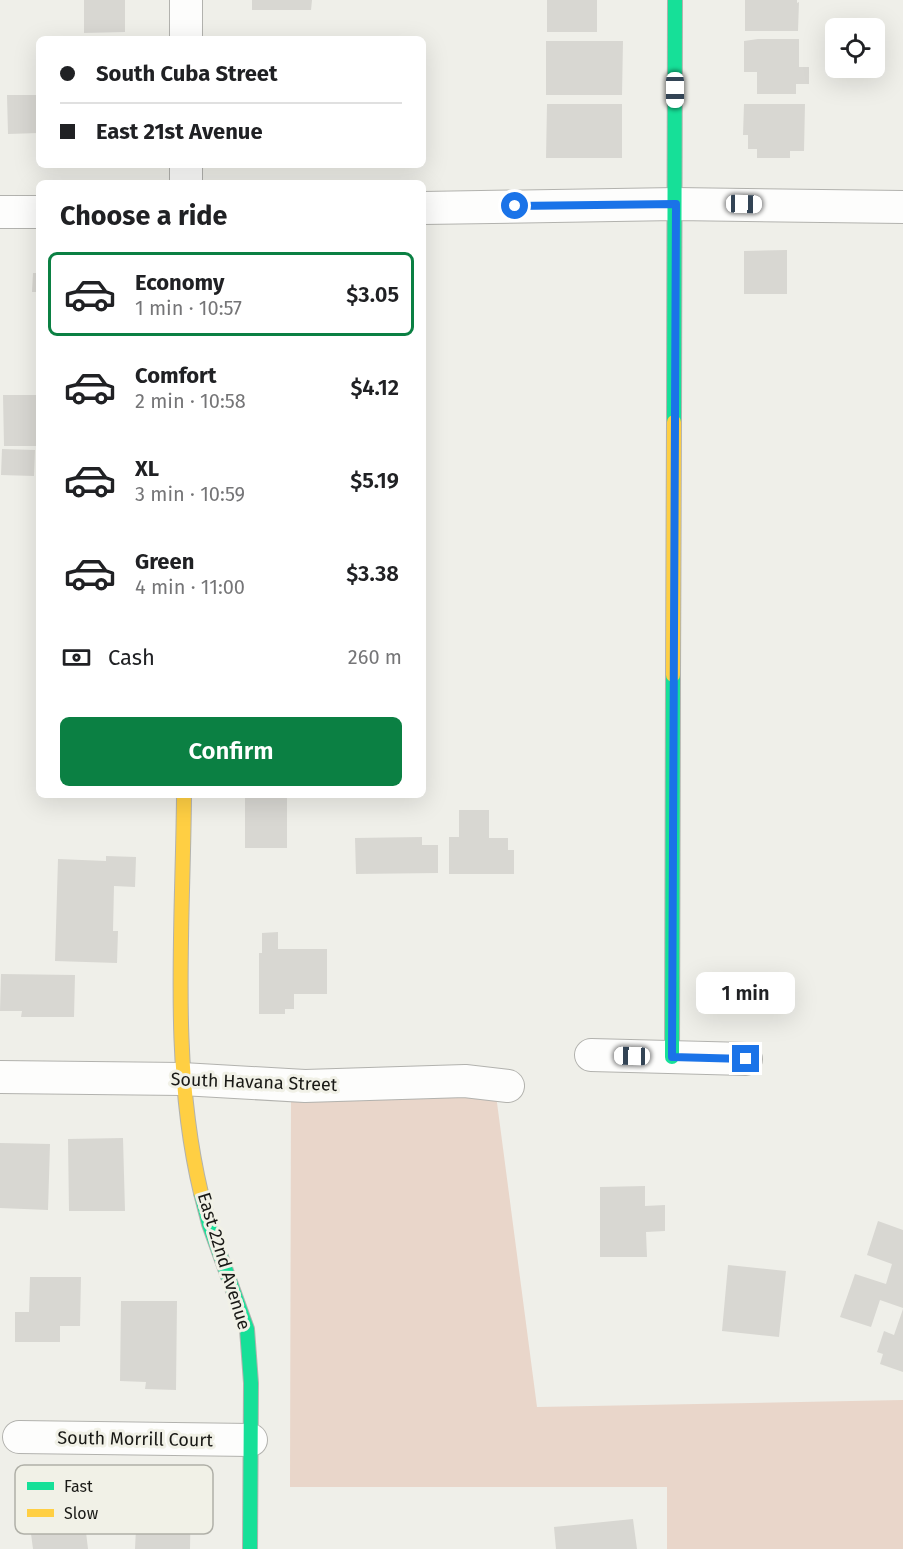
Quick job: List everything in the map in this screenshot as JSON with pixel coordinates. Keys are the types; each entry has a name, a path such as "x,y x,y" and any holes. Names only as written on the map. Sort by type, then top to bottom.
{"street":[{"path":"186,0 186,36"},
{"path":"672,1057 675,0"},
{"path":"426,208 676,204 903,207"},
{"path":"0,212 36,212"},
{"name":"East 22nd Avenue","path":"184,798 182,1079 194,1162 209,1224 247,1329 251,1383 250,1549"},
{"path":"591,1055 746,1059"},
{"name":"South Havana Street","path":"0,1077 182,1079 305,1086 465,1082 508,1086"},
{"name":"South Morrill Court","path":"19,1437 250,1440"}],"shaded area":[{"path":"291,1095 496,1095 537,1407 903,1400 903,1549 667,1549 667,1487 290,1487"}],"building":[{"path":"84,0 125,0 125,32 84,33"},
{"path":"252,0 312,0 311,10 252,10"},
{"path":"547,0 597,0 597,32 547,32"},
{"path":"745,0 797,0 797,3 799,2 798,31 745,31"},
{"path":"799,39 799,67 809,67 809,84 796,84 796,94 757,94 757,72 744,72 744,41"},
{"path":"546,41 623,41 622,95 546,95"},
{"path":"7,95 36,95 36,133 8,134"},
{"path":"547,104 622,104 622,158 546,158"},
{"path":"744,104 805,104 804,151 790,151 790,158 757,158 757,149 748,149 748,135 743,135"},
{"path":"787,250 787,294 744,294 744,251"},
{"path":"33,273 36,273 36,292 32,292"},
{"path":"3,395 36,395 36,446 4,446"},
{"path":"2,449 35,450 34,476 1,475"},
{"path":"245,798 287,798 287,848 245,848"},
{"path":"459,810 489,810 489,838 508,838 508,850 514,850 514,874 449,874 449,837 459,837"},
{"path":"422,837 422,845 438,845 438,873 356,874 355,838"},
{"path":"106,856 136,857 135,887 114,886 113,931 118,931 117,963 55,961 58,859 106,861"},
{"path":"278,932 278,949 327,949 327,994 294,994 294,1009 285,1009 285,1014 259,1014 259,953 262,953 262,933"},
{"path":"1,974 75,975 74,1017 21,1017 22,1011 0,1011"},
{"path":"123,1138 125,1211 69,1211 68,1139"},
{"path":"0,1143 50,1144 48,1210 0,1208"},
{"path":"645,1186 645,1206 665,1205 665,1231 646,1232 647,1257 600,1257 600,1187"},
{"path":"878,1221 903,1230 903,1308 880,1300 871,1327 840,1317 855,1274 886,1284 892,1264 867,1255"},
{"path":"728,1265 786,1271 779,1337 722,1331"},
{"path":"30,1277 81,1277 80,1326 60,1326 60,1342 15,1342 15,1312 29,1312"},
{"path":"121,1301 177,1301 176,1390 145,1389 146,1382 120,1381"},
{"path":"903,1309 903,1372 880,1364 883,1354 877,1352 884,1331 894,1335"},
{"path":"633,1519 637,1549 556,1549 554,1527"},
{"path":"31,1534 86,1534 88,1549 33,1549"},
{"path":"136,1534 190,1534 190,1549 135,1549"}],"traffic: fast":[{"path":"674,422 675,0"},
{"path":"672,1057 673,675"},
{"path":"201,1193 209,1224 247,1329 251,1383 250,1549"}],"traffic: slow":[{"path":"673,675 674,422"},
{"path":"184,798 180,995 182,1045 191,1144 201,1193"}],"route":[{"path":"515,206 676,204 672,1057 746,1059"}]}
